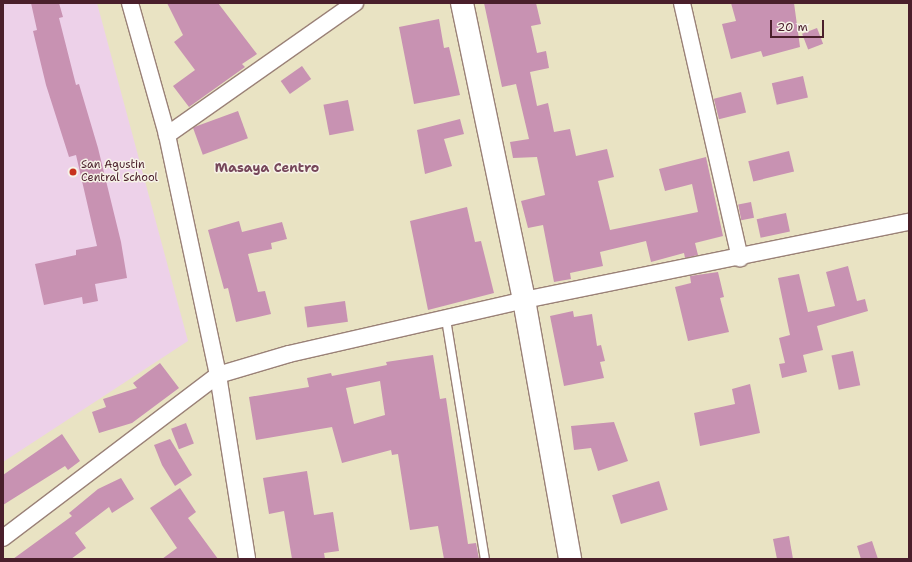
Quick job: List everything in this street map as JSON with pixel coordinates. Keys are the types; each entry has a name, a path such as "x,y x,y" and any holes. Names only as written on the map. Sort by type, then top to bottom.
{"main road":[{"path":"462,3 524,300 570,559"}],"street":[{"path":"130,3 167,135 218,375 247,559"},
{"path":"167,135 355,3"},
{"path":"682,3 740,258"},
{"path":"3,538 218,375 289,354 524,300 740,258 909,222"}],"lane":[{"path":"446,319 485,559"}],"shaded area":[{"name":"San Agustin Central School","path":"3,3 97,3 188,341 3,462"}],"building":[{"path":"31,3 59,3 63,17 59,18 76,85 79,84 98,148 121,242 127,278 95,284 98,301 83,304 82,297 44,305 35,264 76,255 76,250 97,246 76,155 69,157 46,85 33,31 37,30"},
{"path":"167,3 218,3 257,54 242,64 245,67 189,107 173,86 195,70 174,42 183,35"},
{"path":"484,3 536,3 541,24 531,26 537,53 546,51 549,68 530,72 537,106 548,103 554,132 570,129 576,156 607,149 614,177 598,181 610,230 698,212 692,184 665,191 659,169 706,157 723,236 695,243 698,255 685,258 684,253 651,262 646,241 600,252 603,266 570,273 571,279 554,282 543,225 528,228 521,201 545,195 537,157 513,158 510,142 529,139 516,84 502,87"},
{"path":"731,3 794,3 800,47 763,57 761,51 731,59 722,24 736,21"},
{"path":"439,19 444,48 449,47 460,95 414,104 399,27"},
{"path":"817,28 823,44 808,50 802,34"},
{"path":"302,66 311,79 290,94 281,81"},
{"path":"803,76 808,97 777,105 772,83"},
{"path":"741,92 746,112 719,119 714,99"},
{"path":"348,100 354,130 329,135 323,105"},
{"path":"238,111 248,138 203,155 193,127"},
{"path":"460,119 464,134 444,139 452,166 425,174 417,130"},
{"path":"789,151 794,171 753,182 748,161"},
{"path":"751,202 754,218 741,220 738,204"},
{"path":"467,207 475,242 481,241 494,293 428,310 410,221"},
{"path":"786,213 790,232 761,238 757,219"},
{"path":"239,221 242,232 282,222 287,239 271,243 272,249 248,254 258,292 265,291 271,314 236,322 228,288 224,289 208,230"},
{"path":"848,266 857,301 865,299 868,311 817,326 823,350 803,355 807,372 782,378 779,364 785,363 779,338 790,335 778,278 799,274 808,312 835,306 826,272"},
{"path":"718,272 724,297 720,298 729,332 688,341 675,287 691,283 690,276"},
{"path":"345,301 348,322 307,328 304,307"},
{"path":"573,311 574,317 592,314 597,346 601,345 605,361 600,362 604,378 564,386 550,316"},
{"path":"853,351 860,385 839,390 831,356"},
{"path":"433,355 440,399 446,398 468,544 476,543 479,559 444,559 438,526 410,530 398,454 392,455 391,450 342,463 332,427 256,440 249,397 309,387 307,378 331,373 332,376 387,365 386,362","holes":["380,381 385,415 354,424 346,388"]},
{"path":"160,363 179,388 132,423 99,433 92,412 106,407 103,399 137,388 133,383"},
{"path":"750,384 760,433 700,446 694,413 735,404 732,389"},
{"path":"614,422 628,461 598,471 591,448 574,450 571,426"},
{"path":"186,423 194,444 179,449 171,429"},
{"path":"62,434 80,461 68,470 65,466 3,505 3,475"},
{"path":"170,439 192,475 175,486 162,465 154,445"},
{"path":"307,471 314,515 333,512 339,551 324,553 325,559 292,559 284,511 269,514 263,478"},
{"path":"121,478 134,499 112,513 109,507 75,533 86,548 71,559 13,559 72,516 69,513 98,489"},
{"path":"659,481 668,510 621,524 612,495"},
{"path":"180,488 196,512 188,518 218,559 162,559 177,548 150,508"},
{"path":"789,536 793,559 777,559 773,539"},
{"path":"872,541 878,559 861,559 857,546"}],"place":[{"name":"San Agustin Central School","path":"73,172"}],"district":[{"name":"Masaya Centro","path":"267,168"}]}
